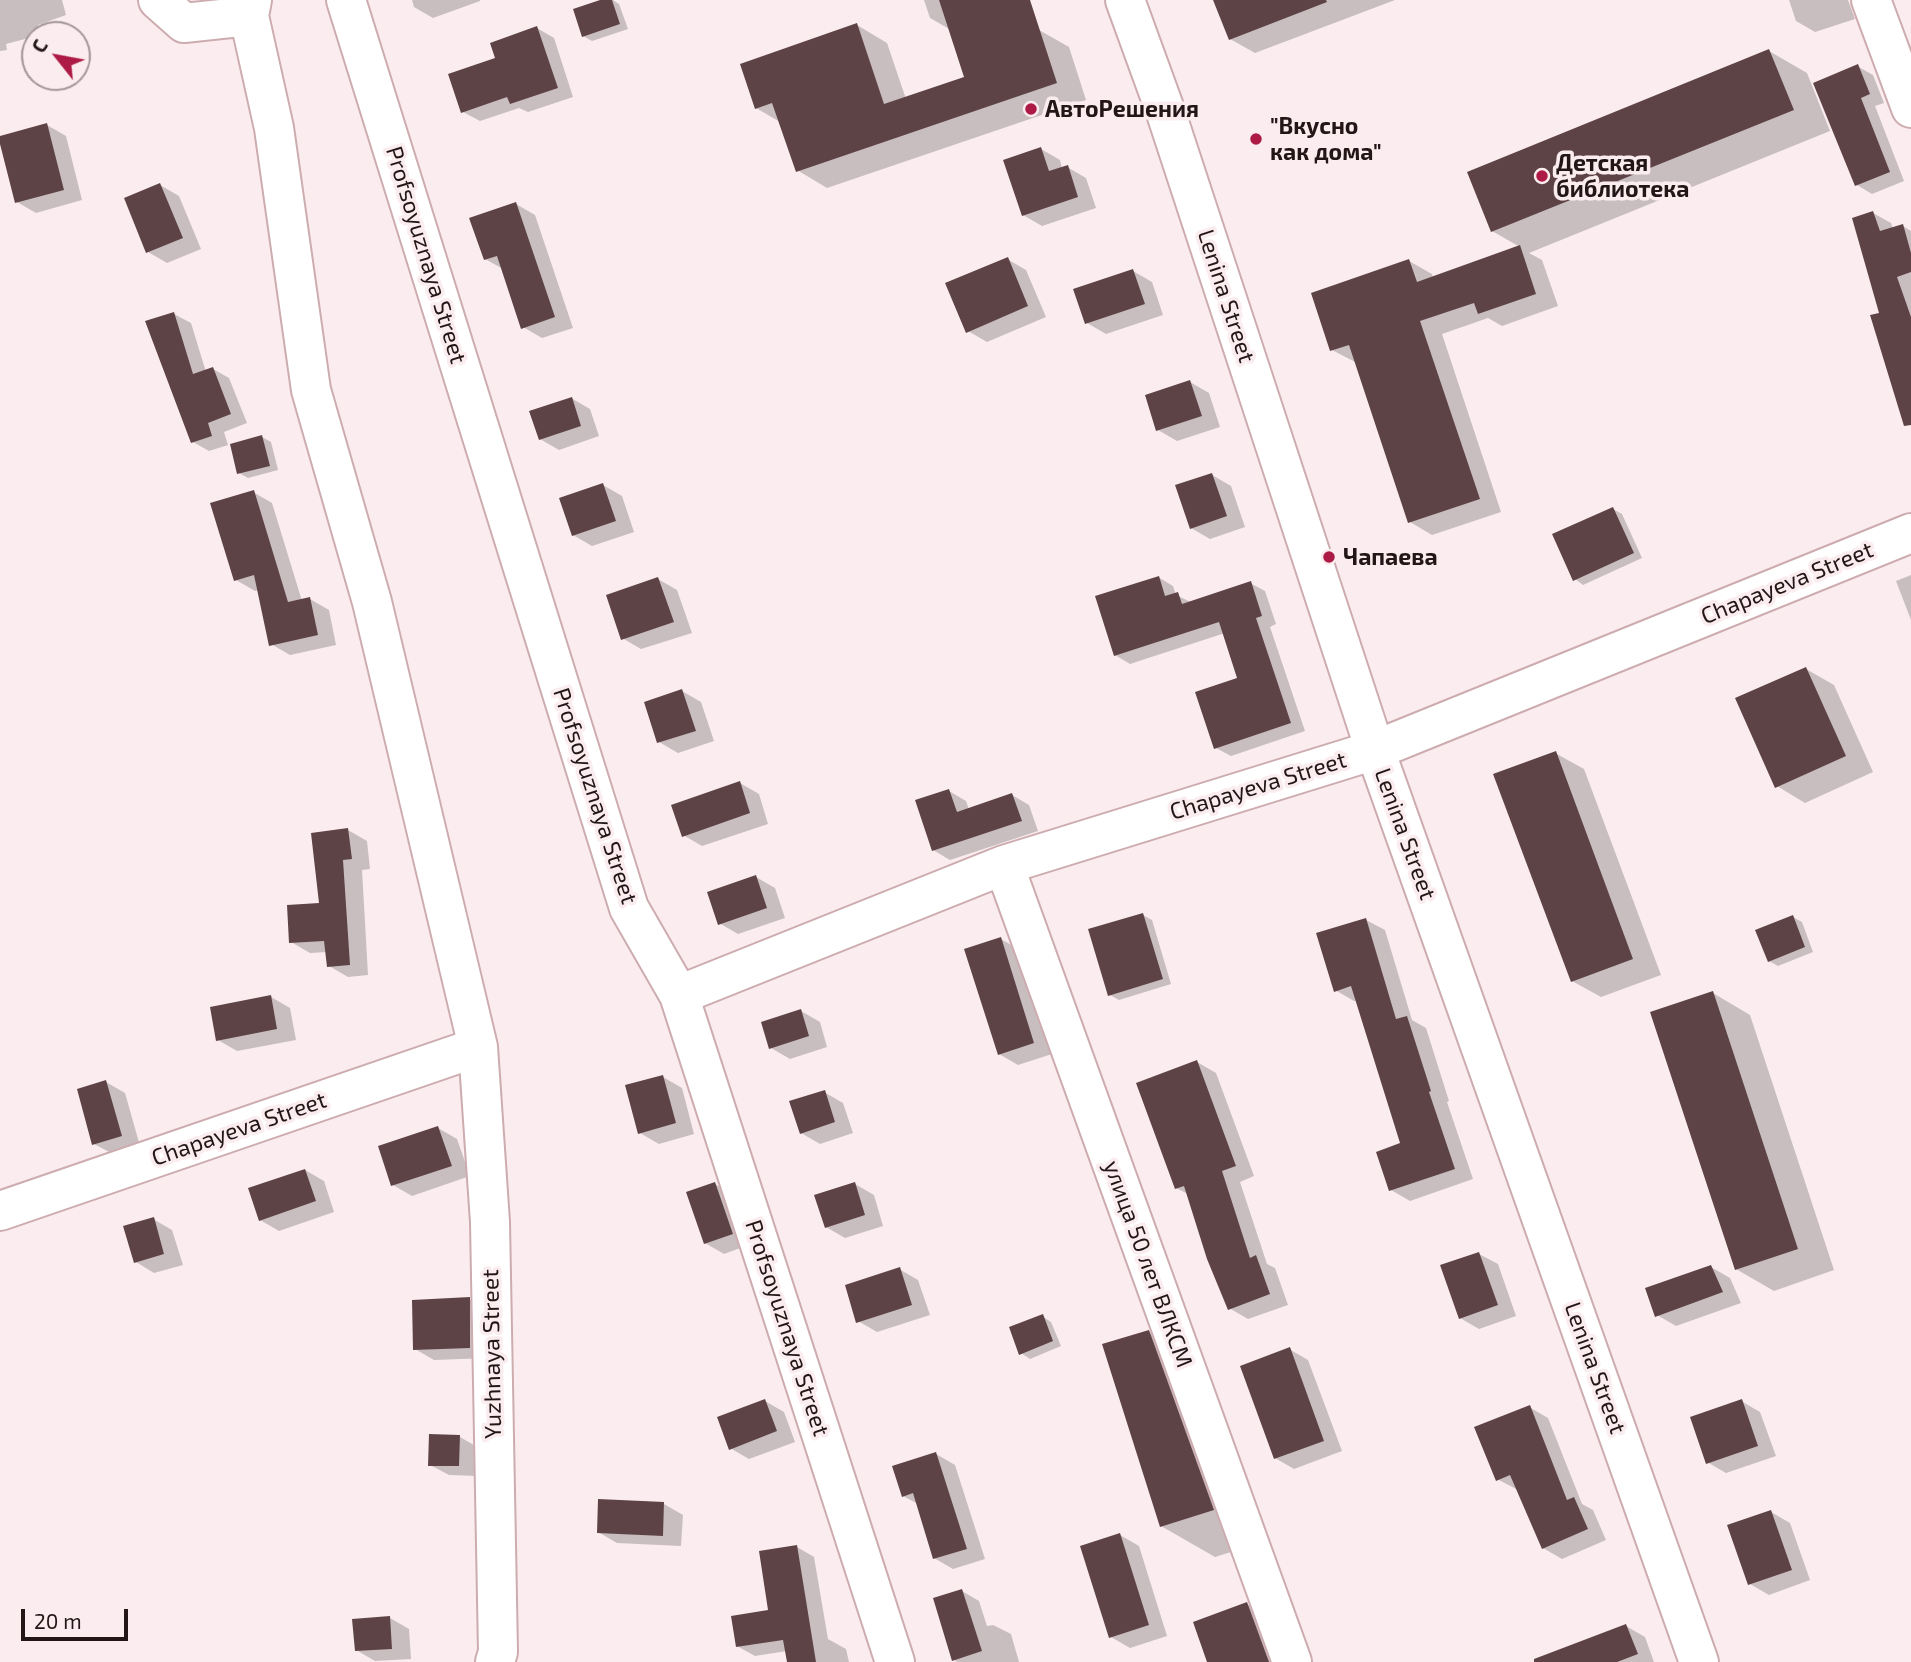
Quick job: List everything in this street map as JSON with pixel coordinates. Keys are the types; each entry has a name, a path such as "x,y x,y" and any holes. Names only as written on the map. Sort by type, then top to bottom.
{"street":[{"path":"158,0 184,23 251,8 274,128 312,390 372,602 478,1047"},
{"name":"Profsoyuznaya Street","path":"346,0 629,908 679,995 895,1662"},
{"name":"Lenina Street","path":"1125,0 1169,123 1375,750 1699,1662"},
{"path":"1871,0 1911,108"},
{"name":"Chapayeva Street","path":"679,995 1004,866 1375,750 1911,533"},
{"name":"улица 50 лет ВЛКСМ","path":"1004,866 1292,1662"},
{"name":"Chapayeva Street","path":"0,1212 478,1047"},
{"name":"Yuzhnaya Street","path":"478,1047 489,1222 497,1638 495,1662"}],"building":[{"path":"600,0 612,0 620,24 582,37 573,9"},
{"path":"939,0 1030,0 1057,83 796,172 772,103 755,109 740,64 857,23 884,104 964,77"},
{"path":"1213,0 1326,0 1327,2 1229,40"},
{"path":"537,26 558,88 510,104 507,97 461,113 448,74 495,58 490,43"},
{"path":"1769,49 1794,110 1491,232 1467,172"},
{"path":"1858,64 1870,94 1861,98 1890,172 1855,186 1813,83"},
{"path":"47,123 64,190 15,203 0,136"},
{"path":"1041,147 1049,171 1068,165 1078,197 1022,216 1003,160"},
{"path":"160,183 183,238 146,253 124,198"},
{"path":"516,202 555,317 521,329 497,256 484,260 469,218"},
{"path":"1873,211 1880,231 1903,224 1911,253 1911,272 1897,277 1911,317 1911,425 1904,426 1870,315 1879,313 1852,218"},
{"path":"1520,245 1536,294 1478,314 1474,303 1420,321 1480,499 1408,523 1349,345 1330,351 1311,293 1409,259 1417,282"},
{"path":"1008,257 1028,306 966,333 945,283"},
{"path":"1133,269 1145,304 1085,324 1073,289"},
{"path":"174,312 193,374 213,367 231,414 208,423 212,436 191,443 145,321"},
{"path":"1190,380 1202,416 1156,431 1145,395"},
{"path":"572,397 581,426 539,440 529,411"},
{"path":"262,435 270,466 237,474 230,444"},
{"path":"1212,473 1227,516 1190,529 1175,485"},
{"path":"603,483 616,521 572,536 559,498"},
{"path":"254,490 288,602 310,597 318,635 269,646 254,575 234,581 210,503"},
{"path":"1613,507 1634,553 1573,581 1552,534"},
{"path":"1159,576 1165,596 1178,592 1182,604 1251,581 1262,616 1256,618 1291,723 1214,749 1195,692 1237,678 1219,622 1114,656 1095,596"},
{"path":"658,577 674,622 621,640 606,595"},
{"path":"1806,667 1846,756 1775,788 1735,698"},
{"path":"682,689 696,731 657,743 644,702"},
{"path":"1556,751 1633,959 1571,982 1493,774"},
{"path":"740,781 750,813 682,837 671,805"},
{"path":"949,789 957,812 1012,793 1022,821 932,851 915,800"},
{"path":"348,828 352,859 343,860 350,965 327,967 324,941 289,943 287,905 319,903 311,833"},
{"path":"756,875 767,908 718,925 707,892"},
{"path":"1143,913 1163,979 1108,996 1088,929"},
{"path":"1793,915 1805,947 1768,962 1755,930"},
{"path":"1366,918 1396,1019 1407,1016 1455,1169 1389,1191 1376,1152 1400,1143 1351,986 1334,992 1316,933"},
{"path":"1001,937 1034,1043 998,1055 964,949"},
{"path":"1713,991 1798,1249 1735,1270 1650,1012"},
{"path":"271,995 277,1029 216,1041 210,1007"},
{"path":"801,1009 809,1036 769,1049 761,1022"},
{"path":"1197,1060 1236,1166 1222,1171 1250,1258 1256,1255 1270,1294 1228,1310 1207,1259 1184,1186 1175,1189 1136,1083"},
{"path":"663,1075 676,1123 638,1134 625,1085"},
{"path":"106,1080 122,1136 92,1145 77,1089"},
{"path":"825,1090 835,1122 800,1134 789,1101"},
{"path":"438,1126 452,1166 391,1186 378,1146"},
{"path":"305,1169 316,1201 259,1221 248,1188"},
{"path":"715,1182 733,1234 704,1244 686,1192"},
{"path":"855,1182 865,1215 825,1228 814,1195"},
{"path":"154,1217 164,1254 134,1263 123,1226"},
{"path":"1479,1252 1498,1305 1459,1319 1440,1265"},
{"path":"1711,1265 1723,1292 1655,1317 1645,1288"},
{"path":"900,1267 912,1305 856,1323 845,1285"},
{"path":"470,1297 470,1348 413,1350 412,1300"},
{"path":"1043,1314 1053,1341 1019,1355 1009,1327"},
{"path":"1149,1330 1214,1510 1160,1527 1102,1344"},
{"path":"1290,1347 1324,1441 1274,1459 1240,1366"},
{"path":"765,1399 777,1431 729,1450 717,1417"},
{"path":"1742,1399 1758,1446 1706,1464 1690,1417"},
{"path":"1530,1405 1567,1500 1574,1497 1588,1529 1542,1549 1510,1475 1496,1481 1474,1427"},
{"path":"429,1434 460,1435 459,1466 428,1466"},
{"path":"936,1452 967,1549 933,1559 913,1493 902,1497 892,1466"},
{"path":"598,1499 664,1502 663,1536 597,1533"},
{"path":"1771,1510 1792,1570 1748,1585 1727,1525"},
{"path":"1120,1533 1149,1625 1109,1638 1080,1546"},
{"path":"797,1545 816,1662 787,1662 783,1640 736,1647 731,1616 768,1610 759,1551"},
{"path":"962,1589 982,1651 952,1661 933,1598"},
{"path":"1247,1602 1269,1662 1207,1662 1193,1622"},
{"path":"390,1616 392,1649 355,1651 352,1619"},
{"path":"1626,1624 1638,1654 1617,1662 1534,1662 1534,1659"}],"place":[{"name":"АвтоРешения","path":"1031,109"},
{"name":"\"Вкусно как дома\"","path":"1256,139"},
{"name":"Детская библиотека","path":"1542,176"},
{"name":"Чапаева","path":"1329,557"}]}
